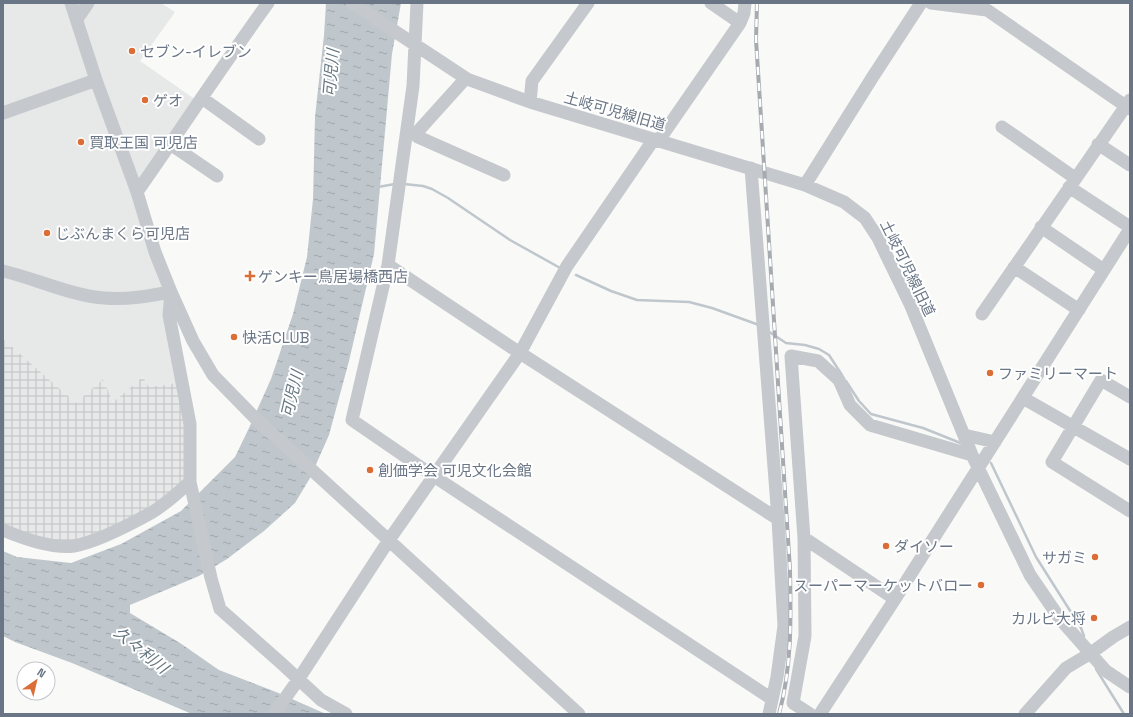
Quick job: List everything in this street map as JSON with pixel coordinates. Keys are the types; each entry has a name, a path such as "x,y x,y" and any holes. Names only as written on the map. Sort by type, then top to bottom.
{"street":[{"path":"71,3 96,80 137,192 155,252 193,341 213,375 255,418 579,714"},
{"path":"77,19 88,3"},
{"path":"137,192 230,55 268,3"},
{"name":"土岐可児線旧道","path":"352,3 466,78 530,102 804,185 844,202 865,218 878,238 911,306 972,455 1030,575 1060,620 1106,671 1130,687"},
{"path":"417,3 413,86 388,265 352,420 435,477 772,699"},
{"path":"530,102 532,81 588,3"},
{"path":"711,3 740,23"},
{"path":"274,714 389,540 435,477 520,353 567,266 740,23 744,13 745,3"},
{"path":"804,185 922,3"},
{"path":"931,3 987,10 1128,105 1098,144 982,314"},
{"path":"466,78 420,129 418,137 504,175"},
{"path":"3,113 96,80"},
{"path":"202,98 259,139"},
{"path":"820,714 895,599 1130,228 1002,127"},
{"path":"170,144 217,176"},
{"path":"1098,144 1130,166"},
{"path":"751,168 778,519 784,626 777,677 769,714"},
{"path":"1041,227 1104,270"},
{"path":"388,265 520,353 778,519"},
{"path":"1014,267 1079,310"},
{"path":"3,271 76,293 104,298 129,299 171,292"},
{"path":"171,292 169,315 190,424 190,482 211,578 220,609 295,684 346,714"},
{"path":"810,714 793,703 805,636 804,538 792,356 818,361 840,380 850,405 870,425 972,455"},
{"path":"1130,397 1101,380 1052,462 1130,511"},
{"path":"1023,398 1130,458"},
{"path":"965,437 995,442"},
{"path":"3,530 22,538 43,543 73,546 99,539 150,514 190,482"},
{"path":"804,538 895,599"},
{"path":"1025,714 1066,668 1130,627"}],"shaded area":[{"path":"3,3 161,3 175,12 140,61 199,102 137,192 171,292 182,382 149,387 143,377 113,402 103,379 76,403 3,339"},
{"path":"3,339 76,403 103,379 113,402 143,377 149,387 182,382 190,482 150,513 73,546 3,530"}],"water":[{"path":"326,3 401,3 392,54 374,254 349,361 329,435 310,478 295,503 264,531 227,559 199,576 130,605 130,613 180,643 219,670 276,692 326,714 192,714 72,663 15,642 3,636 3,551 17,557 71,563 121,544 181,511 235,457 271,379 293,314 307,257 313,199 315,117"}],"waterway":[{"path":"378,187 395,184"},
{"path":"404,184 423,186 432,189 448,198 510,240 562,269"},
{"path":"576,275 611,291 637,300 689,302 712,308 759,325"},
{"path":"768,331 786,343 805,345 819,349 829,355 842,375"},
{"path":"846,381 859,401 871,414 923,428 963,444"},
{"path":"991,463 1036,557 1081,628 1084,636"},
{"path":"1096,669 1124,714"}],"railway":[{"path":"757,3 756,40 790,570 790,642 786,678 779,714"}],"place":[{"name":"セブン-イレブン","path":"132,51"},
{"name":"ゲオ","path":"145,100"},
{"name":"買取王国 可児店","path":"81,142"},
{"name":"じぶんまくら可児店","path":"47,233"},
{"name":"ゲンキー鳥居場橋西店","path":"250,276"},
{"name":"快活CLUB","path":"234,337"},
{"name":"ファミリーマート","path":"990,373"},
{"name":"創価学会 可児文化会館","path":"370,470"},
{"name":"ダイソー","path":"886,546"},
{"name":"サガミ","path":"1095,557"},
{"name":"スーパーマーケットバロー","path":"981,585"},
{"name":"カルビ大将","path":"1094,618"}],"water label":[{"name":"可児川","path":"331,73"},
{"name":"可児川","path":"292,394"},
{"name":"久々利川","path":"141,650"}]}
